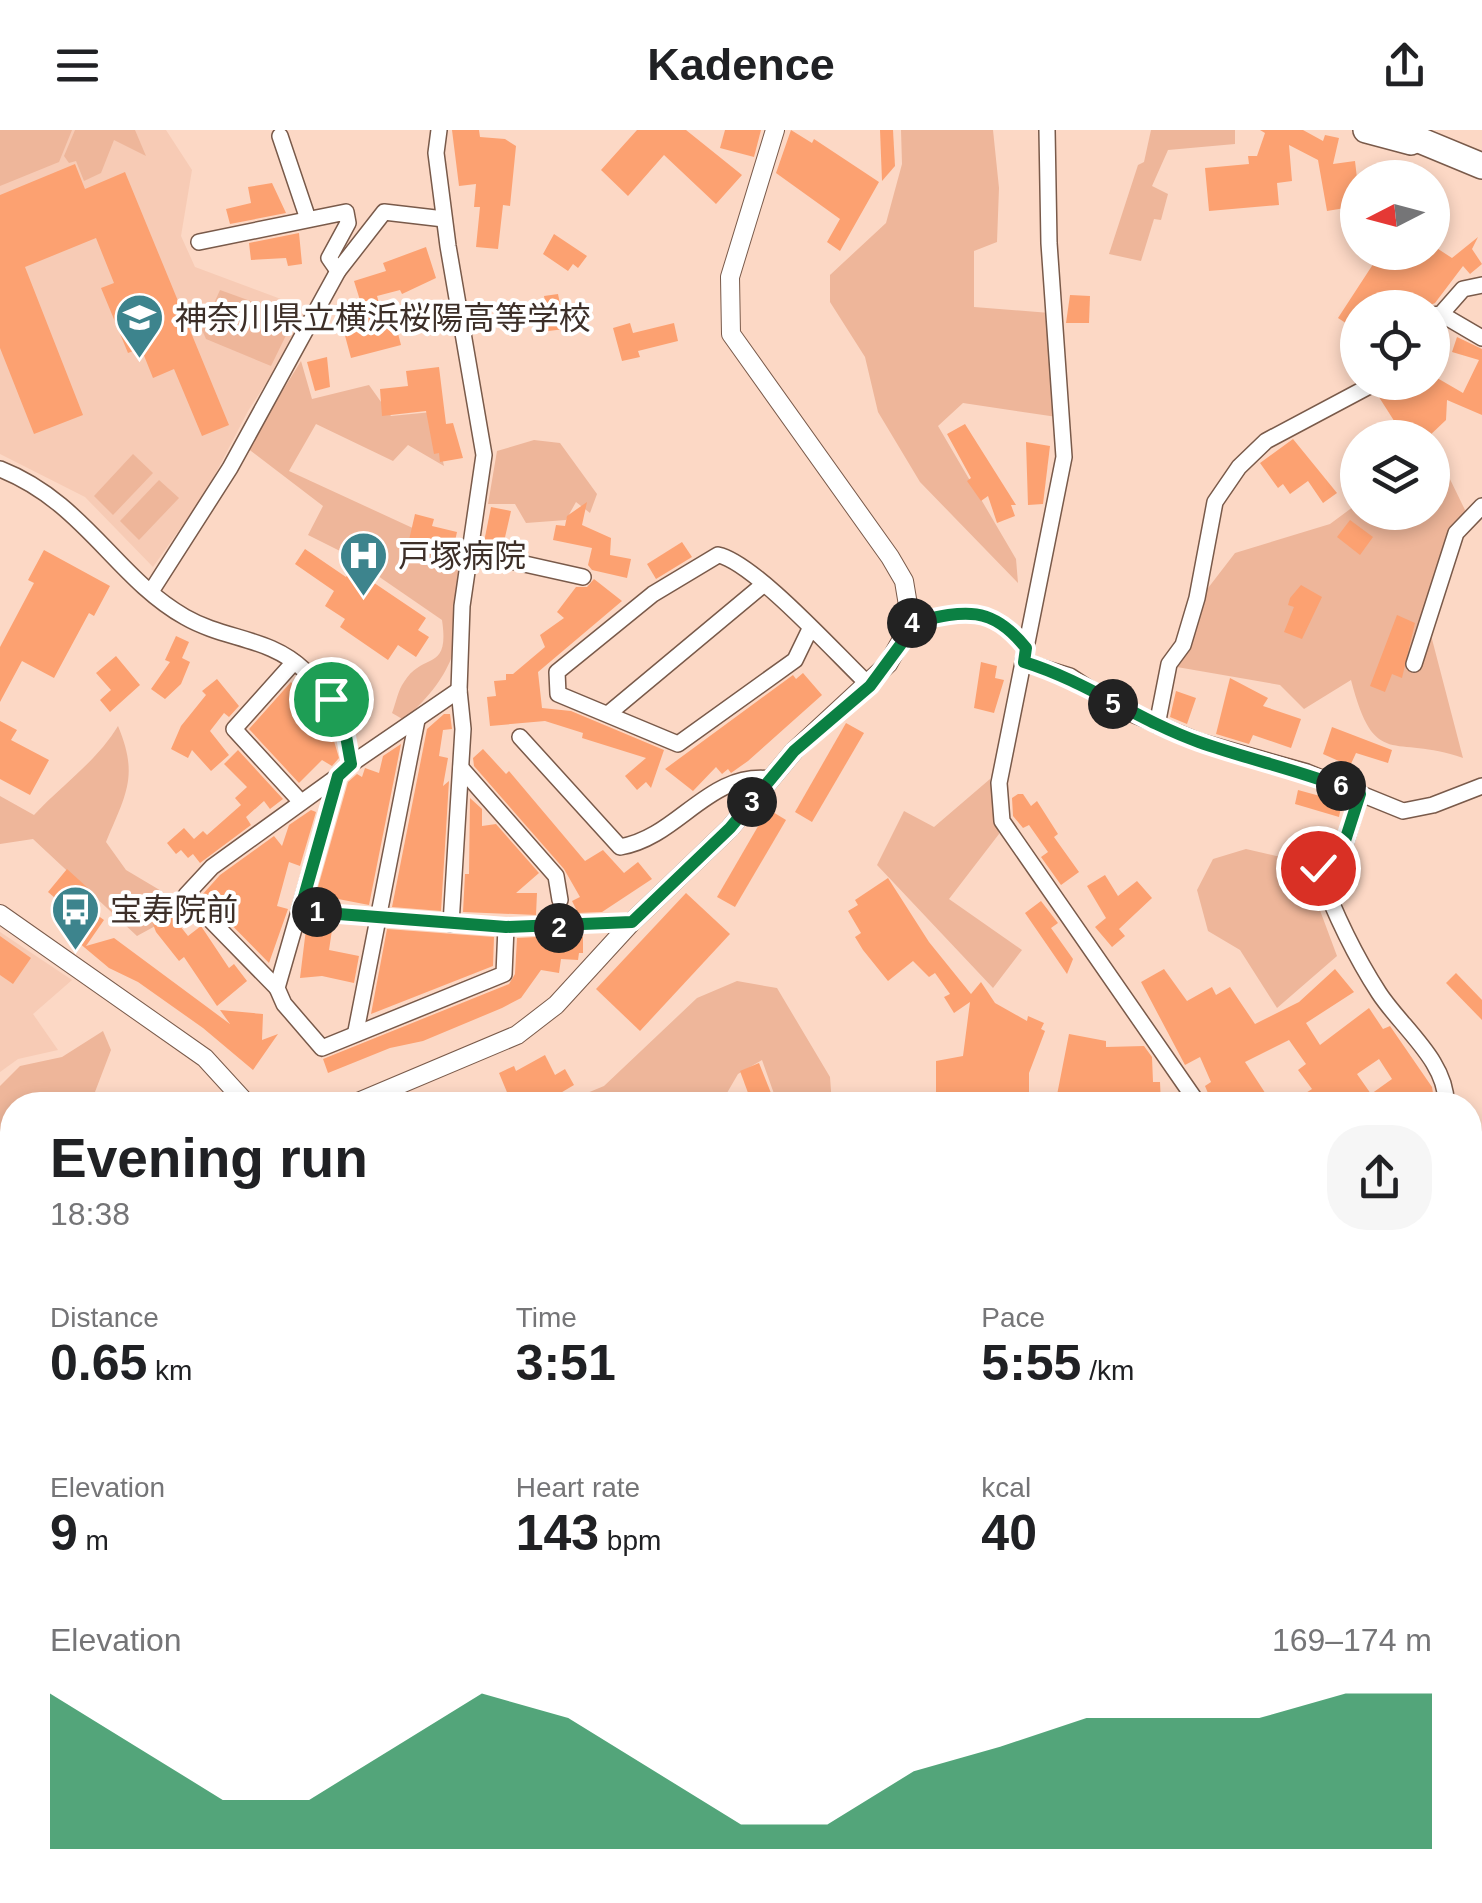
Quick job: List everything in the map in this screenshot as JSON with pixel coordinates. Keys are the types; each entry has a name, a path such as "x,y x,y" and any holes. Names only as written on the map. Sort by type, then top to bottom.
{"highway":[{"path":"1366,130 1454,154"},
{"path":"1395,130 1482,166"}],"street":[{"path":"439,130 436,152 444,219 484,455 462,606 461,768 451,924"},
{"path":"380,1092 538,1023 632,922 730,828 794,751 870,686 901,644 910,623 904,582 890,557 730,334 730,277 775,130"},
{"path":"1047,130 1049,244 1064,457 1000,783 1002,821 1191,1092"},
{"path":"280,136 308,219"},
{"path":"198,242 346,212 348,224 329,258 338,271"},
{"path":"152,590 230,468 338,271 384,212 444,219"},
{"path":"1450,301 1462,289 1482,285"},
{"path":"1450,322 1482,338"},
{"path":"1157,725 1169,664 1183,645 1197,598 1215,502 1239,468 1266,441 1343,400"},
{"path":"0,469 25,479 62,504 186,618 264,642 294,662 331,699 344,725 351,764"},
{"path":"1414,664 1456,533 1482,506"},
{"path":"471,552 583,576"},
{"path":"810,629 796,660 678,744 558,694 557,672 653,594 718,556 730,558 764,584 870,686"},
{"path":"608,714 764,584"},
{"path":"910,623 967,614 991,617 1006,624 1025,655 1070,676 1122,710 1200,742 1308,772 1403,811 1434,805 1482,786"},
{"path":"294,662 234,729 301,802"},
{"path":"459,690 212,867 186,895 277,988 284,1004 322,1048 504,974 506,927"},
{"path":"356,1032 417,720"},
{"path":"520,738 620,847 641,844 685,815 711,790 750,776 771,779"},
{"path":"461,768 556,876 560,900"},
{"path":"277,988 338,776"},
{"path":"1360,794 1344,844 1320,858 1318,868 1339,925 1380,996 1433,1065 1446,1092"},
{"path":"300,911 506,927 632,922"},
{"path":"0,914 206,1058 236,1092"}],"shaded area":[{"name":"神奈川県立横浜桜陽高等学校","path":"0,130 166,130 192,170 181,236 195,267 313,311 248,411 206,492 153,567 85,497 0,454"},
{"path":"0,130 72,130 59,162 0,186"},
{"path":"75,130 135,130 146,156 114,140 101,173 84,181 76,161 69,163 64,156"},
{"path":"901,130 993,130 999,188 997,242 974,251 974,307 1050,313 1057,417 963,403 938,426 1016,559 1018,583 920,482 878,412 865,357 830,302 830,275 886,223 902,164"},
{"path":"1151,130 1235,130 1235,144 1168,150 1152,186 1168,194 1161,220 1154,219 1141,261 1109,254 1138,165 1144,162"},
{"path":"220,290 295,317 271,366 206,339 202,330"},
{"path":"301,361 312,399 369,385 391,416 432,412 444,466 408,445 393,461 316,424 289,471 417,530 468,573 453,654 436,686 404,720 392,713 402,685 411,673 439,655 442,620 346,554 308,535 323,506 247,448"},
{"path":"534,440 560,443 597,494 590,513 576,502 566,520 526,523 515,504 488,504 497,451"},
{"path":"133,454 153,473 113,515 94,496"},
{"path":"1450,479 1465,510 1453,565 1427,620 1463,758 1379,739 1360,709 1351,680 1304,709 1280,685 1171,666 1195,605 1235,553 1330,524 1340,517 1340,530 1450,530"},
{"path":"159,480 179,498 139,540 120,521"},
{"path":"118,726 129,772 124,797 106,842 126,870 163,892 168,919 137,936 33,839 0,844 0,796 34,815 89,762"},
{"path":"990,779 999,834 949,899 1022,950 993,988 877,865 904,811 934,827"},
{"path":"1246,849 1302,862 1337,956 1277,1008 1240,950 1208,931 1197,890 1213,859"},
{"path":"0,932 72,980 33,1014 58,1050 18,1059 0,1072"},
{"path":"737,981 777,988 830,1077 831,1092 773,1092 762,1060 738,1074 728,1092 589,1092 604,1086 697,998"},
{"path":"103,1031 111,1050 95,1092 0,1092 0,1086 20,1066 62,1057"}],"building":[{"path":"452,130 479,130 480,137 505,139 516,146 510,206 503,205 498,249 476,247 480,207 474,207 476,184 459,186"},
{"path":"637,130 686,130 742,175 716,204 664,155 628,196 601,170"},
{"path":"725,130 761,130 754,157 720,148"},
{"path":"791,130 812,143 814,139 879,182 840,251 827,242 840,219 776,173"},
{"path":"880,130 893,130 895,166 882,181"},
{"path":"1260,130 1303,130 1323,141 1325,135 1339,138 1333,164 1340,163 1340,209 1327,211 1318,160 1289,145 1292,181 1277,183 1279,205 1209,211 1205,168 1249,164 1248,156 1257,156 1265,133"},
{"path":"75,164 85,189 125,172 229,425 202,436 174,369 153,378 141,348 128,353 101,288 114,283 96,238 25,267 83,415 34,434 0,348 0,195"},
{"path":"272,183 286,213 230,224 226,209 251,203 248,187"},
{"path":"299,233 302,264 288,266 286,258 251,260 249,243"},
{"path":"554,234 587,256 578,268 573,264 568,271 543,254"},
{"path":"1478,237 1472,249 1482,264 1470,274 1463,266 1445,290 1356,290 1369,270 1450,270 1452,258"},
{"path":"426,247 436,278 402,294 400,290 377,296 384,321 394,318 401,345 351,358 344,332 368,326 354,281 386,271 383,263"},
{"path":"558,294 565,329 540,332 537,303 545,302 544,296"},
{"path":"1070,295 1090,296 1089,323 1066,323"},
{"path":"630,323 633,333 674,323 678,341 638,351 640,357 622,361 613,328"},
{"path":"1457,337 1482,349 1482,415 1447,400 1450,385 1463,393 1479,360 1452,352"},
{"path":"327,357 330,387 315,391 307,362"},
{"path":"439,367 446,424 453,423 463,458 440,462 439,453 434,454 426,411 382,416 380,389 408,386 406,371"},
{"path":"1381,400 1447,400 1446,420 1394,420"},
{"path":"965,424 1016,505 1011,505 1015,516 997,523 988,496 981,501 967,481 971,478 947,434"},
{"path":"1293,439 1337,493 1323,503 1308,481 1290,494 1283,484 1278,488 1260,463"},
{"path":"1026,442 1050,446 1043,504 1028,505"},
{"path":"587,502 582,525 611,538 610,555 631,559 627,578 592,570 588,565 592,548 553,540 556,525 565,526 567,516"},
{"path":"491,507 511,511 503,546 484,542"},
{"path":"415,514 434,519 432,526 457,532 453,550 409,540"},
{"path":"1342,530 1364,530 1373,537 1360,555 1337,537"},
{"path":"682,542 692,557 656,579 647,564"},
{"name":"戸塚病院","path":"305,549 346,577 352,568 426,618 418,630 429,637 416,657 398,645 388,660 340,627 345,619 325,606 334,591 295,564"},
{"path":"44,550 110,586 94,616 89,613 54,678 22,661 0,702 0,647 34,583 28,580"},
{"path":"594,579 622,601 538,672 542,708 571,711 664,750 651,788 646,782 637,790 625,776 646,758 582,738 583,733 545,721 490,726 487,697 496,696 494,681 506,680 506,674 513,674 545,647 540,635 564,618 557,612 576,587 587,587"},
{"path":"1301,585 1322,597 1302,639 1284,632 1294,607 1288,605 1290,598"},
{"path":"1397,615 1415,623 1402,678 1392,674 1385,692 1370,686"},
{"path":"176,636 189,642 182,658 190,662 181,684 165,699 151,689 170,662 165,660"},
{"path":"116,656 140,685 110,712 100,700 111,690 96,673"},
{"path":"981,662 997,666 995,678 1004,680 994,713 974,708"},
{"path":"803,673 822,695 731,773 728,769 722,774 716,767 693,791 665,769 793,675 796,679"},
{"path":"1230,678 1268,698 1263,706 1301,719 1291,748 1253,735 1249,744 1216,734"},
{"path":"217,679 239,706 229,717 224,713 210,731 229,755 211,771 192,750 188,758 171,749 181,726 206,695 202,691"},
{"path":"291,682 321,713 314,719 334,741 339,758 332,766 322,760 299,783 249,729"},
{"path":"1176,691 1196,698 1187,724 1170,717"},
{"path":"444,714 450,714 452,729 443,730 439,756 448,758 443,786 449,781 441,911 392,907 427,729"},
{"path":"0,721 17,730 11,740 49,760 30,795 0,779"},
{"path":"846,723 864,733 812,822 795,812"},
{"path":"1332,727 1392,750 1388,763 1356,753 1350,766 1323,754"},
{"path":"401,744 369,905 333,898 332,902 314,901 348,782 357,774 362,777 365,768 379,773 383,756"},
{"path":"483,749 506,774 509,771 585,861 603,850 624,873 638,862 652,879 602,912 578,913 572,901 580,897 564,869 474,766 473,758"},
{"path":"238,750 283,799 270,809 264,801 246,817 251,825 200,863 193,854 188,858 181,850 176,854 167,843 184,828 194,839 203,831 207,835 241,805 235,798 247,787 224,764"},
{"path":"1298,790 1342,802 1339,817 1295,804"},
{"path":"1023,794 1031,806 1037,801 1058,834 1054,837 1079,872 1061,885 1041,857 1048,852 1029,825 1023,828 1013,816 1012,798"},
{"path":"470,798 482,809 482,826 496,824 539,873 516,893 537,893 536,915 463,912 465,874 469,874"},
{"path":"768,809 786,820 735,907 717,897"},
{"path":"311,810 316,812 300,866 289,862 277,906 288,909 269,963 202,895 220,875 274,836 282,846 289,825"},
{"path":"67,869 90,890 79,902 104,920 86,946 114,938 230,1024 220,1010 263,1014 262,1040 278,1034 253,1070 203,1028 138,982 109,968 66,932 62,926 76,916 48,892"},
{"path":"1105,875 1118,896 1137,881 1152,898 1119,929 1125,936 1112,947 1095,927 1106,918 1087,886"},
{"path":"888,878 929,942 971,994 981,982 995,1003 1027,1021 1028,1016 1044,1023 1041,1029 1045,1031 1029,1073 1029,1092 936,1092 936,1061 963,1056 970,1002 954,1013 944,997 950,994 935,973 929,977 913,961 888,981 855,937 861,933 848,911 858,905 855,900"},
{"path":"686,893 730,934 640,1031 596,989"},
{"path":"1041,901 1058,923 1051,928 1073,959 1067,974 1025,913"},
{"path":"165,907 188,936 201,926 229,968 234,964 247,981 217,1006 184,957 179,961 156,932 151,919"},
{"path":"306,929 332,930 329,950 359,956 354,983 322,976 300,978"},
{"path":"387,929 494,937 493,966 371,1014"},
{"path":"0,936 31,958 13,984 0,975"},
{"path":"536,937 542,942 569,946 569,937 583,937 583,953 579,953 578,960 561,959 559,973 541,970 521,998 502,1008 423,1041 390,1048 328,1073 323,1059 509,984 515,974 517,938"},
{"path":"1164,969 1187,1001 1212,987 1216,995 1230,987 1255,1024 1299,1002 1335,969 1354,992 1306,1023 1320,1045 1369,1008 1383,1029 1390,1026 1433,1092 1374,1092 1392,1079 1379,1059 1357,1074 1370,1092 1307,1092 1312,1089 1298,1070 1306,1064 1289,1040 1245,1062 1265,1092 1208,1092 1205,1086 1211,1082 1200,1057 1185,1065 1141,982"},
{"path":"1456,973 1482,1000 1482,1020 1446,983"},
{"path":"1069,1034 1106,1041 1106,1047 1144,1046 1152,1057 1153,1082 1160,1082 1160,1092 1058,1092"},
{"path":"545,1055 555,1075 565,1069 574,1085 562,1092 507,1092 499,1073 514,1066 516,1071"},
{"path":"759,1063 771,1092 748,1092 740,1071"}],"place":[{"name":"神奈川県立横浜桜陽高等学校","path":"140,360"},
{"name":"戸塚病院","path":"363,598"},
{"name":"宝寿院前","path":"75,952"}],"route":[{"path":"331,699 344,725 351,764 338,776 300,911 506,927 560,928 632,922 730,828 794,751 870,686 901,644 910,623 967,614 991,617 1006,624 1026,648 1024,662 1070,676 1122,710 1200,742 1308,772 1360,794 1344,844 1320,858 1318,868"}]}
